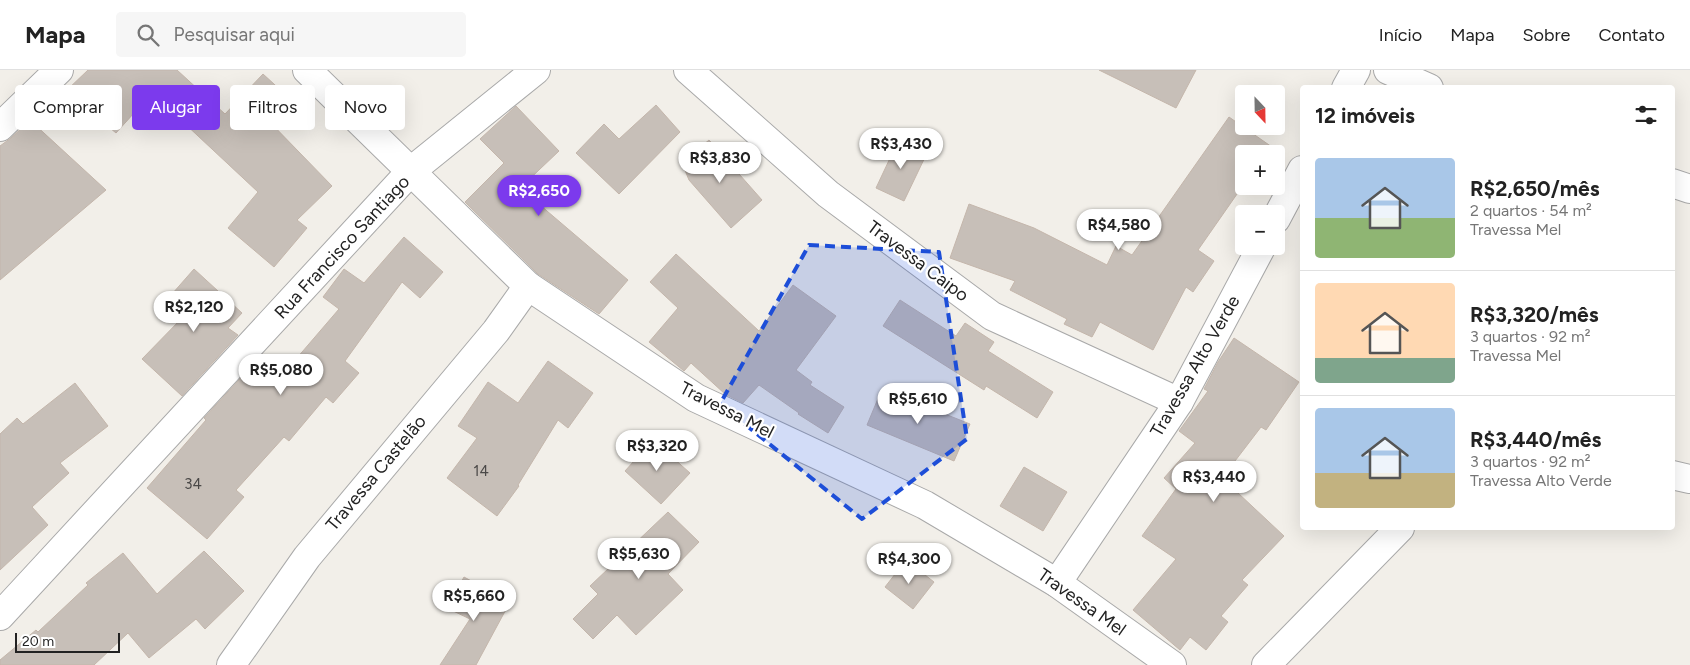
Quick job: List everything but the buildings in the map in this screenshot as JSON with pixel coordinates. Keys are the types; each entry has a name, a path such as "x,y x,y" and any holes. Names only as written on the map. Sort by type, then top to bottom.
{"street":[{"path":"0,127 59,70"},
{"name":"Travessa Mel","path":"307,70 528,286 696,398 925,504 1057,582 1172,665"},
{"name":"Rua Francisco Santiago","path":"0,616 411,172 536,70"},
{"name":"Travessa Caipo","path":"688,70 828,194 992,316 1179,402"},
{"path":"1348,85 1356,70"},
{"path":"1388,70 1422,85"},
{"path":"1283,205 1300,174"},
{"path":"1675,184 1690,189"},
{"name":"Travessa Alto Verde","path":"1057,582 1179,402 1257,255"},
{"name":"Travessa Castelão","path":"231,665 307,557 496,331 528,286"},
{"path":"1675,476 1690,479"},
{"path":"1266,665 1398,530"}],"highlighted area":[{"path":"809,245 939,252 967,439 862,519 720,404"}]}
